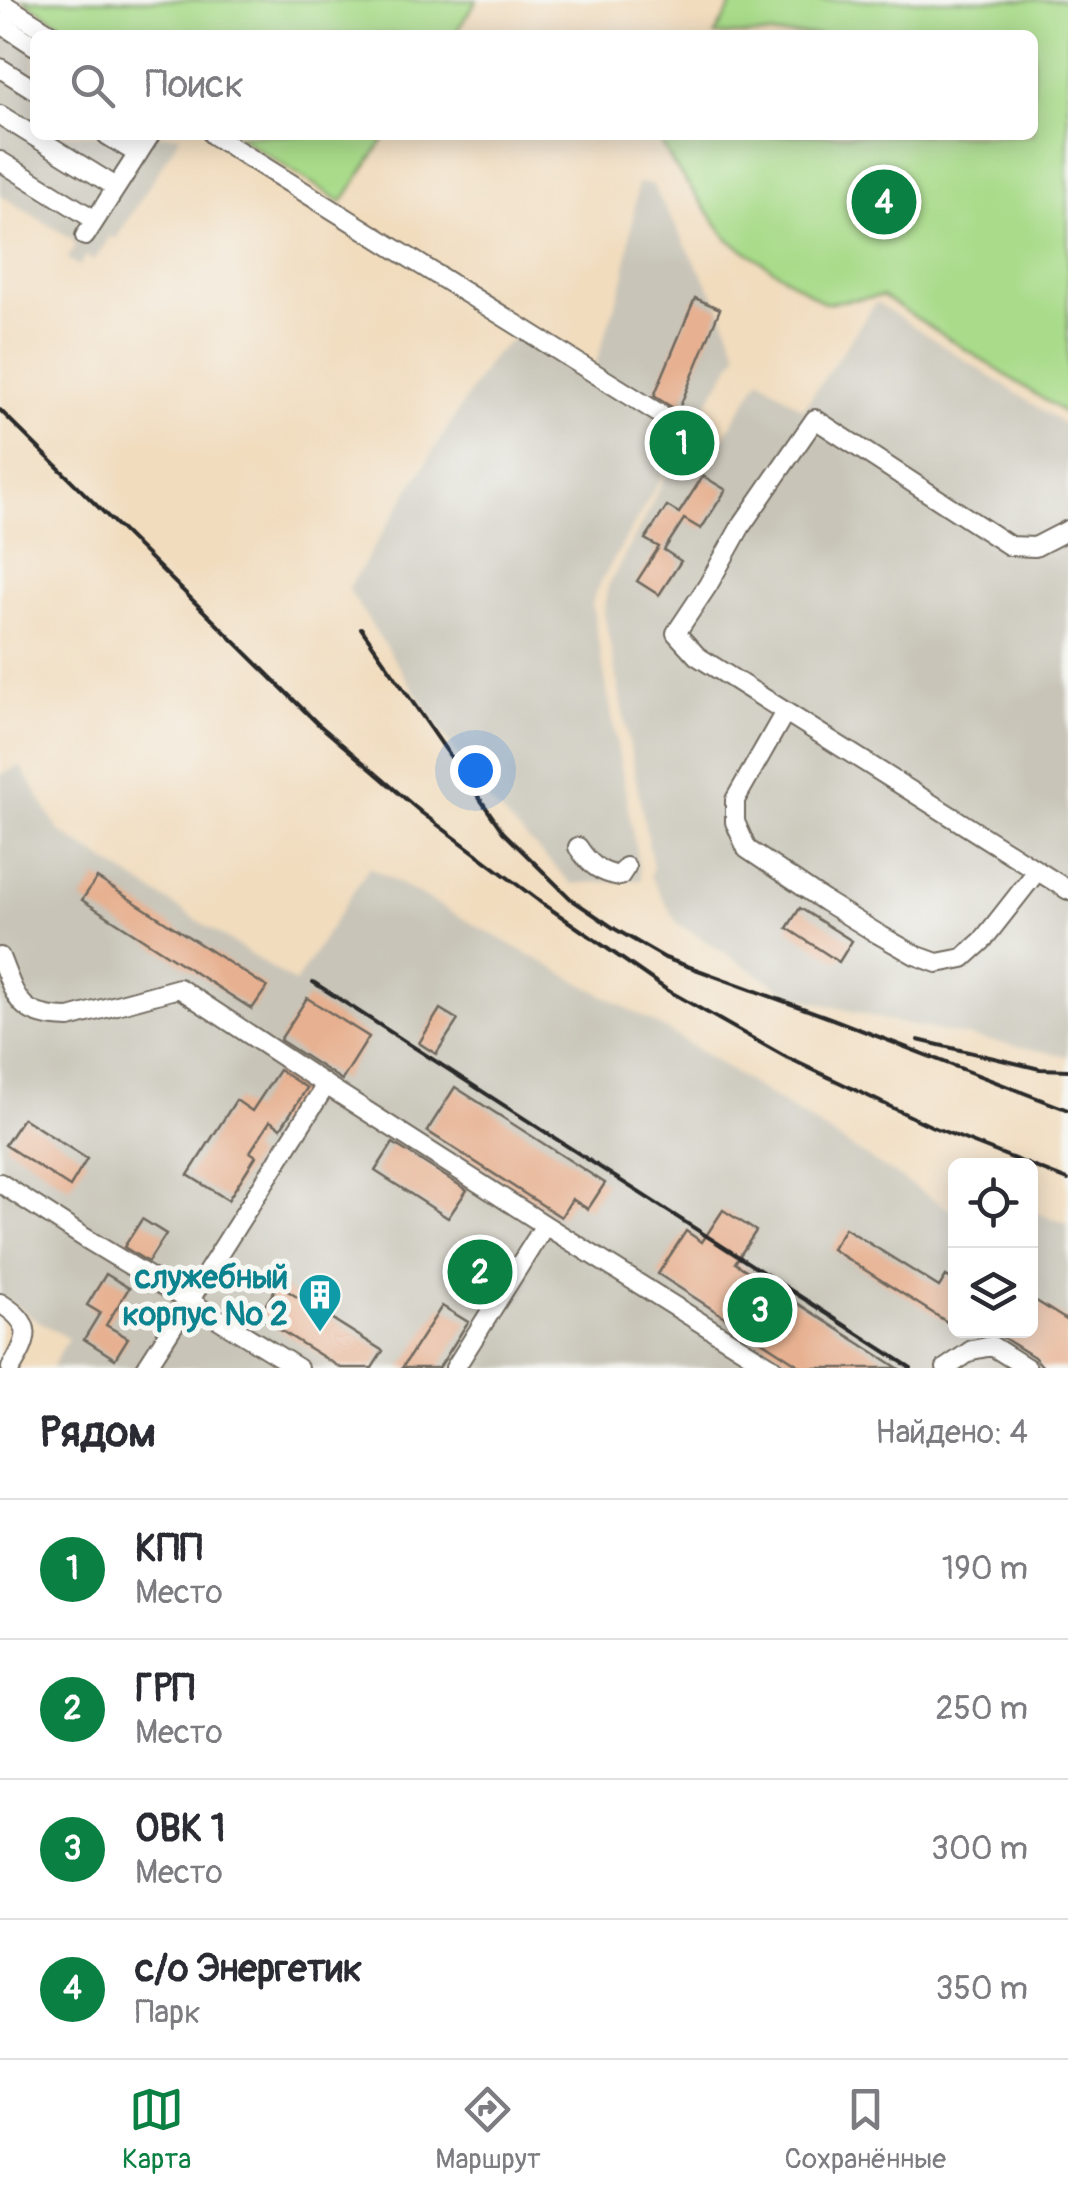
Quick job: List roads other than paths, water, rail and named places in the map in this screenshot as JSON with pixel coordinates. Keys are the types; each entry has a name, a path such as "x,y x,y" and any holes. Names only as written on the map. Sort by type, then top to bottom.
{"lane":[{"path":"0,2 45,30"},
{"path":"0,23 30,43"},
{"path":"0,68 30,87"},
{"path":"0,114 30,133"},
{"path":"41,140 116,187"},
{"path":"115,140 138,154"},
{"path":"0,161 90,228 147,140"},
{"path":"222,140 688,431"},
{"path":"1068,530 1034,547 1010,546 815,419 741,526 676,634 697,656 1068,890"},
{"path":"785,712 735,800 736,822 747,849 839,910 938,964 963,958 982,942 1038,871"},
{"path":"578,847 596,869 607,874 620,876 626,868"},
{"path":"0,957 15,995 24,1006 51,1018 69,1018 179,988 773,1368"},
{"path":"146,1368 326,1085"},
{"path":"0,1183 298,1368"},
{"path":"455,1368 545,1225"},
{"path":"0,1303 18,1315 26,1330 27,1338 11,1368"},
{"path":"946,1368 972,1350 992,1346 1027,1368"}],"railway":[{"path":"0,410 317,723 422,813 539,901 667,990 784,1056 933,1127 1068,1180"},
{"path":"361,628 503,832 571,899 615,929 665,958 1068,1110"},
{"path":"313,982 911,1368"},
{"path":"918,1040 1040,1069 1068,1070"}],"place":[{"name":"с/о Энергетик","path":"884,202"},
{"name":"КПП","path":"682,443"},
{"name":"ГРП","path":"480,1272"},
{"name":"ОВК 1","path":"760,1310"},
{"name":"служебный корпус № 2","path":"320,1333"}]}
